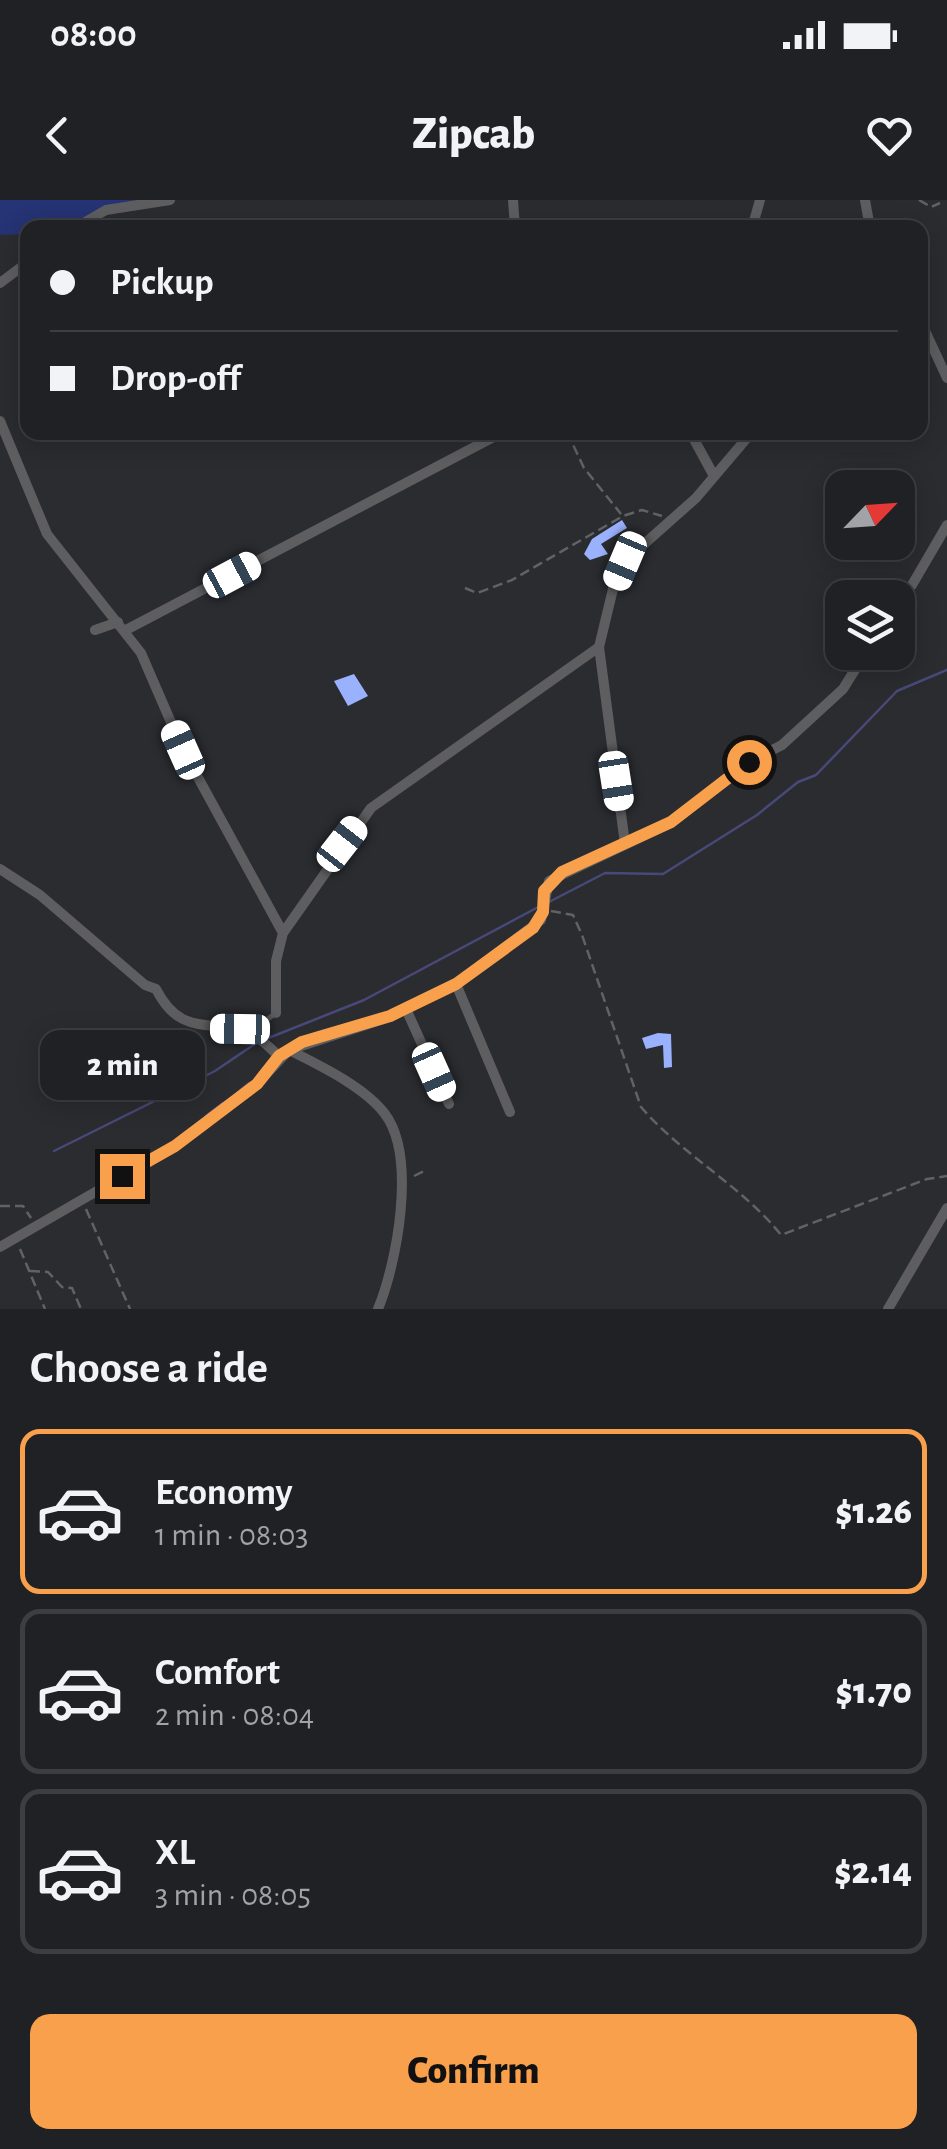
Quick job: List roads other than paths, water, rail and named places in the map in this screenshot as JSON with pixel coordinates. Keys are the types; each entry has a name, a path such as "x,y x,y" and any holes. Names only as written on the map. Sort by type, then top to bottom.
{"street":[{"path":"89,220 106,210 170,200"},
{"path":"928,337 947,378"},
{"path":"0,421 47,534 140,653 183,750 282,933"},
{"path":"95,630 121,626 487,440"},
{"path":"694,440 714,476"},
{"path":"626,844 599,647 625,561 666,521 688,506 745,440"},
{"path":"915,580 947,525"},
{"path":"939,541 947,552"},
{"path":"276,1013 276,961 282,933 372,808 599,647"},
{"path":"0,1248 175,1146 257,1084 284,1053 406,1009 456,984 533,928 544,906 549,882 562,872 671,822 749,762 782,745 843,690 855,670"},
{"path":"0,869 40,894 145,985 156,989 163,1002 183,1018 199,1028 240,1029 364,1094 384,1112 398,1136 400,1240 378,1309"},
{"path":"456,984 510,1112"},
{"path":"406,1009 449,1104"},
{"path":"888,1309 947,1208"}],"lane":[{"path":"240,1029 255,1032 276,1013"}],"waterway":[{"path":"549,902 605,873 663,874 757,815 798,782 816,775 897,691 947,670"},
{"path":"266,1039 364,1000 542,905"},
{"path":"54,1151 215,1071 258,1042"},
{"path":"234,1096 249,1083"},
{"path":"206,1116 223,1103"}]}
